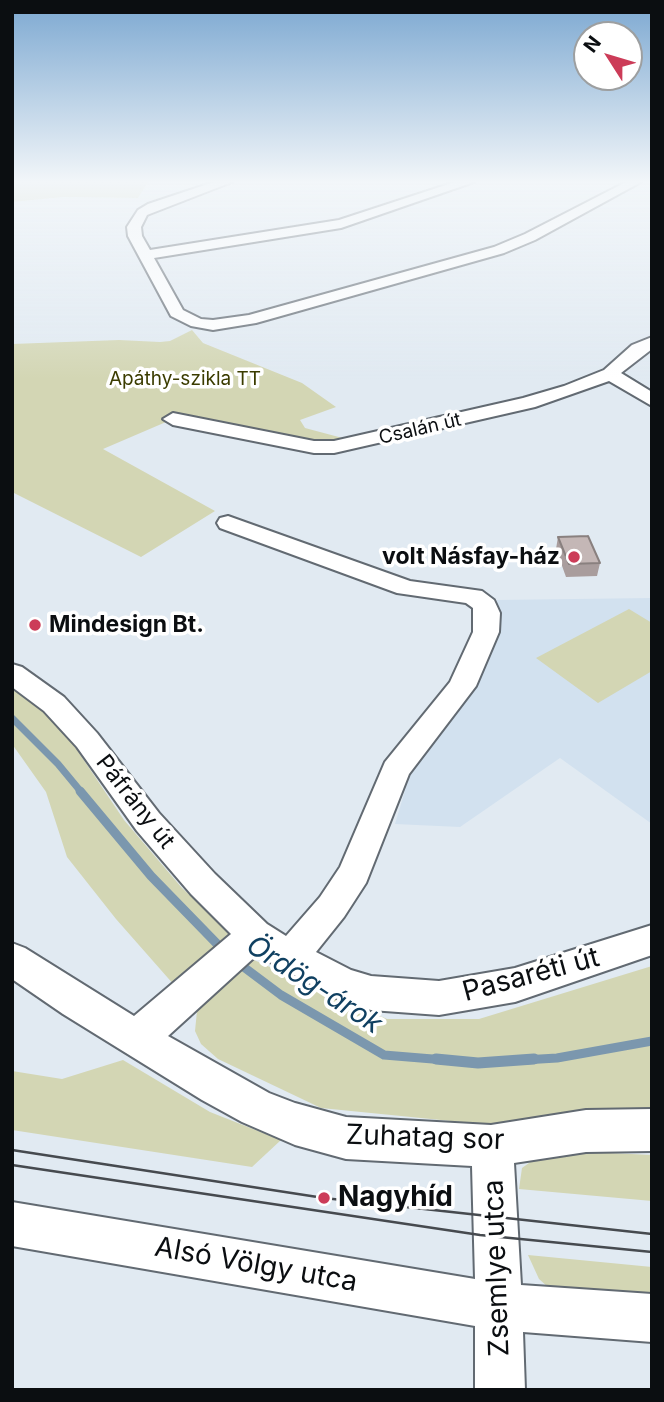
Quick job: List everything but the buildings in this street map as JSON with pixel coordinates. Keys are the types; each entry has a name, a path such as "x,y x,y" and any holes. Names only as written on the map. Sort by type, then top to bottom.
{"street":[{"path":"142,247 177,313 197,323 230,323 384,284 505,247"},
{"path":"147,255 194,247"},
{"name":"Csalán út","path":"173,419 314,447 334,447 528,403 610,374 638,349 652,342"},
{"path":"610,374 652,400"},
{"path":"228,523 405,588 473,596 485,605 487,613 486,632 462,686 396,770 354,873 332,907 290,957"},
{"name":"Páfrány út","path":"12,673 54,704 87,740 148,822 203,884 255,935"},
{"path":"136,1039 255,935"},
{"name":"Pasaréti út","path":"255,935 322,975 371,993 399,998 439,998 515,985 652,940"},
{"name":"Zuhatag sor","path":"12,959 136,1039 236,1097 295,1124 346,1138 491,1146 586,1131 652,1130"},
{"name":"Zsemlye utca","path":"491,1146 496,1196 500,1390"},
{"name":"Alsó Völgy utca","path":"12,1224 500,1307 652,1318"}],"shaded area":[{"path":"652,598 652,824 560,758 460,827 395,824 410,774 456,714 493,638 497,600"}],"green space":[{"name":"Apáthy-szikla TT","path":"192,330 203,343 302,383 336,407 300,420 305,428 350,440 323,444 173,419 103,449 215,511 141,557 12,492 12,344 119,340 160,342 170,341"},
{"path":"629,609 652,623 652,671 598,703 536,658"},
{"path":"12,684 61,726 124,820 182,888 222,925 254,960 387,1019 479,1019 652,966 652,1113 481,1124 321,1108 218,1059 201,1044 195,1031 197,1011 116,919 67,857 46,792 12,744"},
{"path":"123,1060 210,1112 281,1140 252,1167 12,1130 12,1071 62,1079"},
{"path":"547,1150 652,1155 652,1201 519,1189 522,1168"},
{"path":"528,1255 652,1267 652,1306 558,1296 539,1279"}],"waterway":[{"name":"Ördög-árok","path":"12,718 58,764 82,793"},
{"name":"Ördög-árok","path":"80,791 151,876 223,950"},
{"name":"Ördög-árok","path":"237,962 281,995 384,1055 457,1061"},
{"name":"Ördög-árok","path":"507,1061 557,1058 652,1041"},
{"name":"Ördög-árok","path":"436,1059 457,1061"},
{"name":"Ördög-árok","path":"457,1061 478,1063 534,1059"}],"tram line":[{"path":"12,1150 324,1198 652,1234"},
{"path":"12,1165 480,1235 652,1252"}],"place":[{"name":"volt Násfay-ház","path":"574,557"},
{"name":"Mindesign Bt.","path":"35,625"},
{"name":"Nagyhíd","path":"324,1198"}]}
